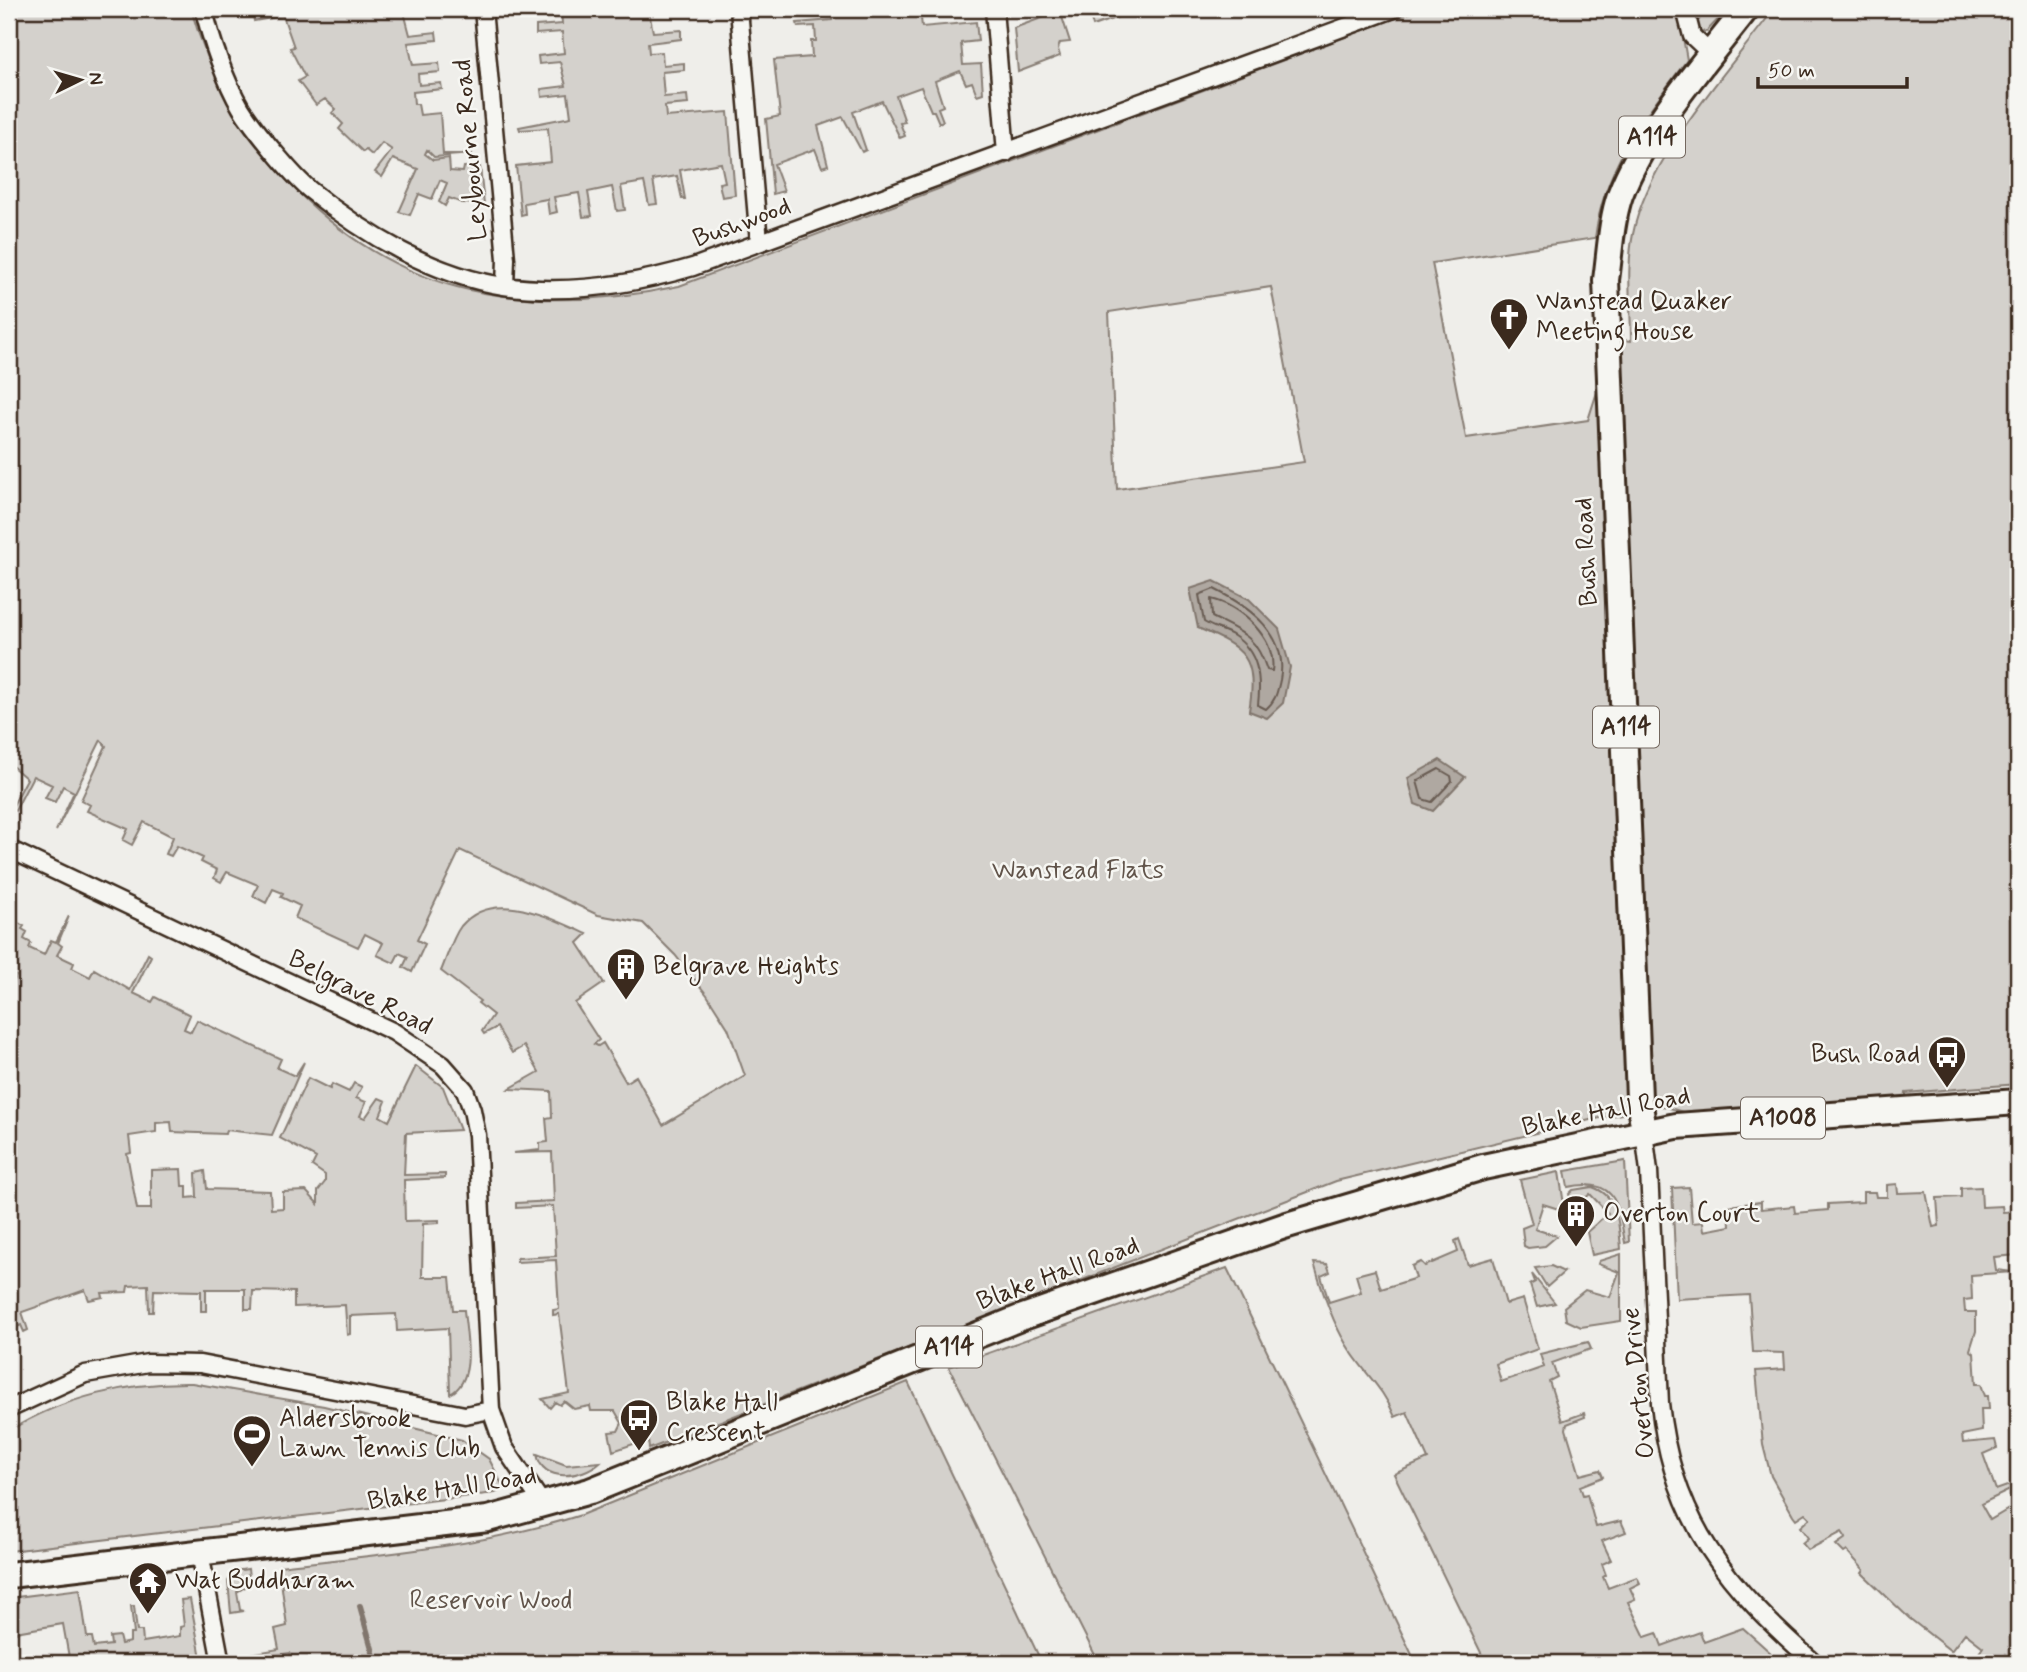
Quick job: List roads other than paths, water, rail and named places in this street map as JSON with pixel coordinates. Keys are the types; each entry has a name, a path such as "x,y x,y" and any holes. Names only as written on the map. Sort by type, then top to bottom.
{"main road":[{"name":"Bush Road","path":"1644,1132 1639,1098 1606,280 1612,229 1619,198 1628,176 1711,54 1746,9"},
{"name":"Blake Hall Road","path":"9,1575 488,1519 544,1506 590,1492 1020,1318 1284,1226 1483,1167 1644,1132 1728,1122 2018,1102"}],"street":[{"name":"Bushwood","path":"204,9 208,30 241,108 308,189 395,248 475,280 505,286 592,288 640,282 759,243 1394,9"},
{"name":"Leybourne Road","path":"483,9 506,259 505,286"},
{"path":"739,9 759,243"},
{"path":"994,9 1006,153"},
{"path":"1685,9 1692,36 1711,54"},
{"name":"Belgrave Road","path":"10,854 394,1032 443,1065 464,1090 477,1135 491,1410"},
{"name":"Overton Drive","path":"1644,1132 1650,1181 1660,1403 1663,1436 1675,1481 1707,1547 1734,1584 1762,1618 1815,1663"},
{"path":"9,1409 85,1374 148,1363 200,1364 465,1415 491,1410 504,1447 544,1506"},
{"path":"200,1553 221,1663"}],"water":[{"path":"1214,581 1249,599 1279,629 1290,667 1283,703 1267,718 1249,711 1251,678 1244,657 1227,642 1198,628 1190,589"},
{"path":"1440,760 1465,777 1433,811 1415,804 1408,778"}],"waterway":[{"path":"360,1606 376,1663"}],"place":[{"name":"Wanstead Quaker Meeting House","path":"1509,351"},
{"name":"Belgrave Heights","path":"626,1001"},
{"name":"Bush Road","path":"1947,1089"},
{"name":"Overton Court","path":"1576,1248"},
{"name":"Blake Hall Crescent","path":"639,1452"},
{"name":"Aldersbrook Lawn Tennis Club","path":"252,1468"},
{"name":"Wat Buddharam","path":"148,1615"}],"park label":[{"name":"Wanstead Flats","path":"1078,871"},
{"name":"Reservoir Wood","path":"491,1601"}]}
